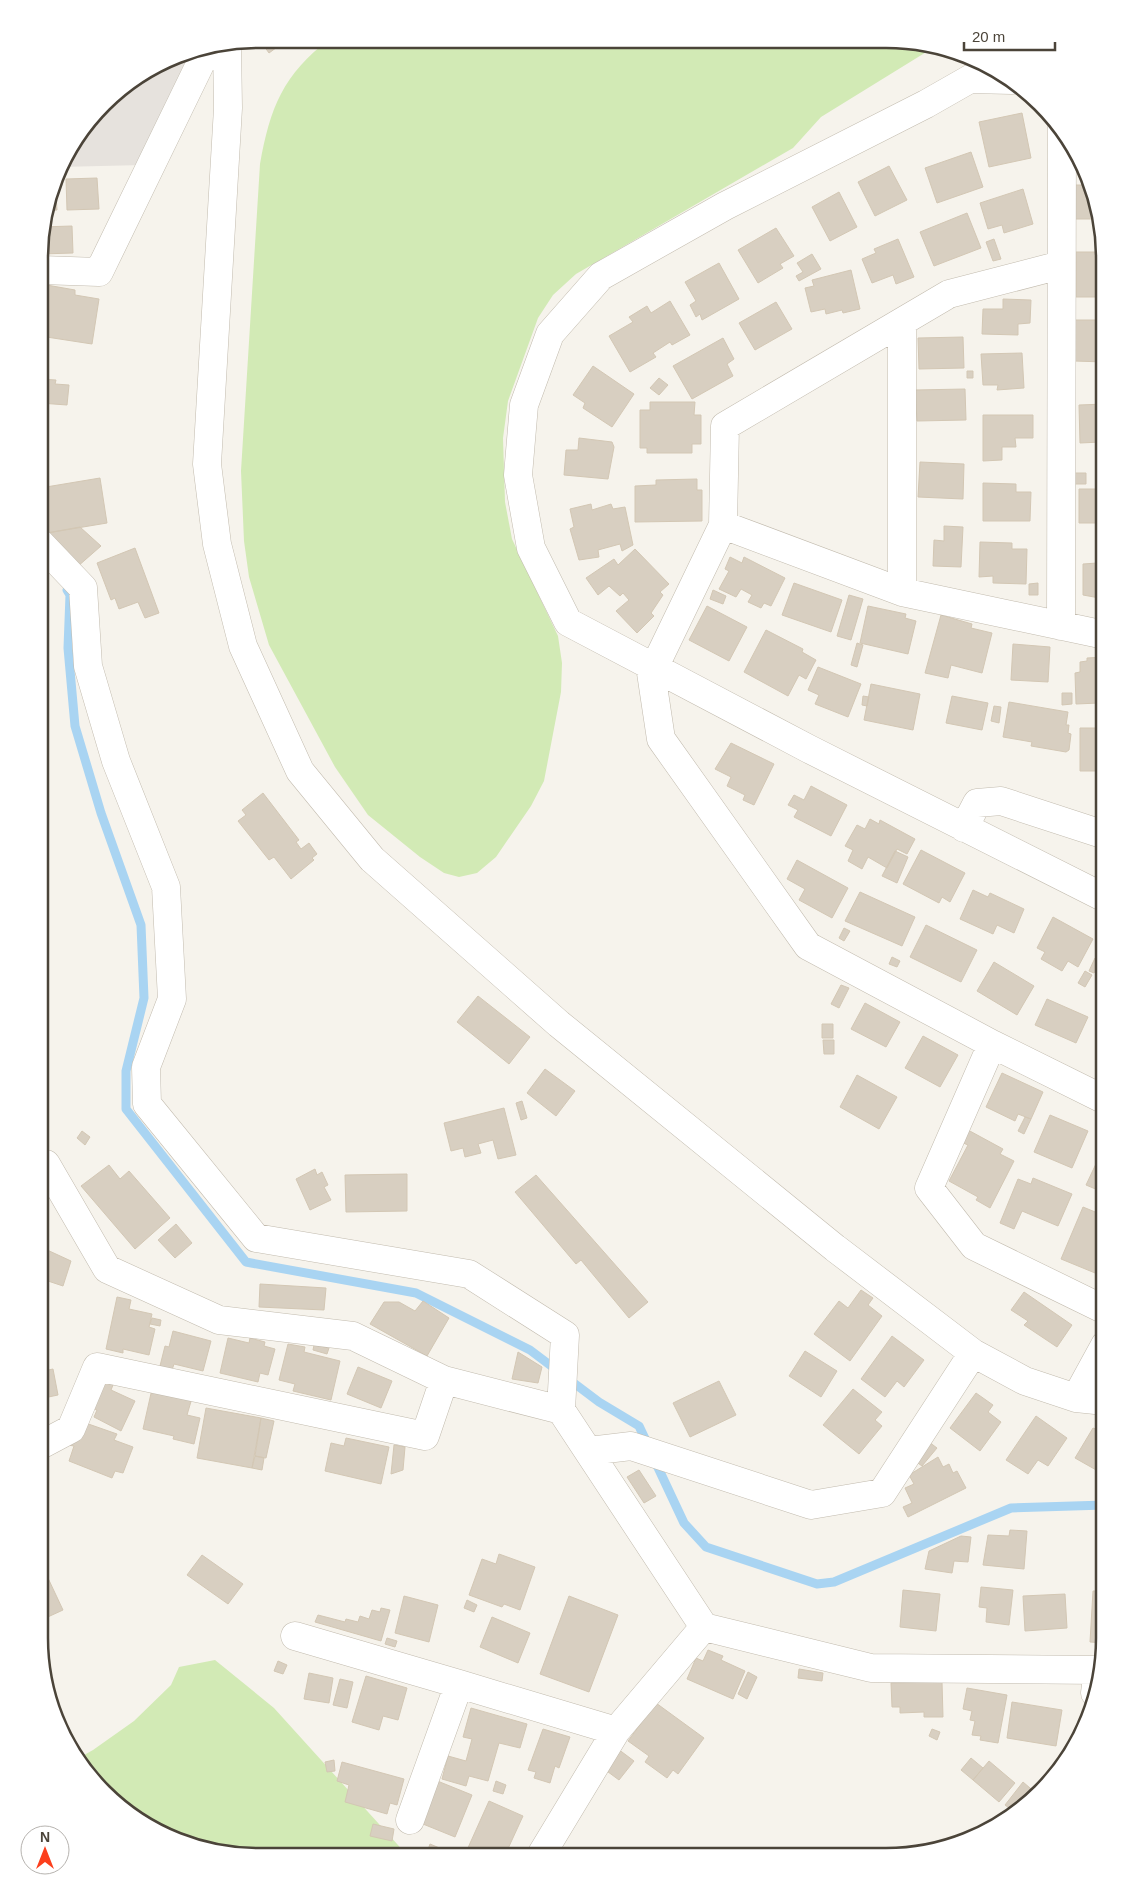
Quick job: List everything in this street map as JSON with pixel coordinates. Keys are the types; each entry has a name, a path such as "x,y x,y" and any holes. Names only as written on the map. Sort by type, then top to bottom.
{"street":[{"path":"227,50 228,108 207,464 217,544 243,646 300,771 372,859 558,1024 835,1248 973,1353 1025,1381 1076,1398 1096,1400"},
{"path":"48,270 99,272 205,55"},
{"path":"981,73 926,104 725,206 601,276 550,334 524,405 518,475 531,548 568,622 964,828 1096,894"},
{"path":"1061,626 1062,142"},
{"path":"1061,265 949,294 725,426 723,525 652,667 661,739 808,946 992,1044 1096,1096"},
{"path":"902,322 902,592"},
{"path":"723,525 902,592 1096,633"},
{"path":"48,552 83,588 88,666 116,761 166,887 172,999 146,1067 147,1104 256,1238 469,1274 565,1335 562,1398 589,1451 704,1627 871,1668 1092,1678"},
{"path":"964,828 978,803 1001,801 1096,832"},
{"path":"992,1044 929,1188 974,1246 1096,1306"},
{"path":"48,1167 107,1269 219,1320 353,1336 444,1380 562,1398"},
{"path":"589,1451 631,1446 810,1505 882,1493 973,1353"},
{"path":"1076,1398 1096,1361"},
{"path":"48,1441 71,1429 97,1367 425,1436 444,1380"},
{"path":"545,1848 616,1731 704,1627"},
{"path":"295,1636 616,1731"},
{"path":"410,1820 459,1684"}],"shaded area":[{"path":"189,59 143,165 68,167 91,130 119,100 152,76 177,63"}],"green space":[{"path":"319,48 900,48 927,52 821,117 793,148 576,274 553,295 538,318 508,401 503,438 505,502 512,539 558,636 562,663 561,692 544,781 531,806 496,857 477,873 459,877 444,873 420,857 368,815 335,767 269,645 249,577 244,541 241,471 260,164 274,109 281,94 301,65"},
{"path":"215,1660 274,1708 401,1848 257,1848 230,1846 177,1832 152,1819 130,1804 109,1786 84,1755 134,1721 171,1685 179,1667"}],"building":[{"path":"265,48 276,48 269,53"},
{"path":"1022,113 1031,158 989,167 979,122"},
{"path":"971,152 983,187 937,203 925,168"},
{"path":"889,166 907,200 875,216 858,182"},
{"path":"97,178 99,209 67,210 66,179"},
{"path":"1074,185 1083,185 1093,219 1075,219"},
{"path":"1023,189 1033,224 1004,233 1002,225 988,229 980,203"},
{"path":"839,192 857,227 830,241 812,207"},
{"path":"56,199 57,210 53,210"},
{"path":"967,213 981,248 934,266 920,232"},
{"path":"72,226 73,253 48,254 50,227"},
{"path":"776,228 794,256 780,264 783,268 758,283 738,250"},
{"path":"898,239 914,277 896,284 893,275 872,283 862,259 876,253 874,249"},
{"path":"994,239 1001,259 993,261 986,242"},
{"path":"1076,252 1096,252 1096,297 1076,297"},
{"path":"812,254 821,269 799,281 796,276 803,272 797,263"},
{"path":"719,263 739,299 702,320 700,314 696,317 690,305 696,301 685,282"},
{"path":"851,270 860,309 843,313 842,310 826,314 825,309 811,312 805,288 814,286 812,280"},
{"path":"48,285 75,290 75,295 99,299 92,344 48,337"},
{"path":"1003,299 1031,300 1030,323 1018,324 1018,335 982,334 983,309 1003,309"},
{"path":"670,301 690,335 672,345 670,342 653,353 656,357 630,372 609,336 633,322 629,317 647,306 651,313"},
{"path":"776,302 792,329 755,350 739,323"},
{"path":"1075,320 1096,320 1096,362 1074,361"},
{"path":"963,337 964,368 919,369 918,338"},
{"path":"723,338 734,359 727,364 733,376 692,399 673,366"},
{"path":"1022,353 1024,388 997,390 998,385 983,385 981,354"},
{"path":"593,366 634,394 612,427 583,408 585,403 573,395"},
{"path":"967,371 973,371 973,378 967,378"},
{"path":"659,378 668,385 659,395 650,388"},
{"path":"48,380 56,380 55,384 69,385 67,405 48,404"},
{"path":"965,389 966,420 917,421 915,390"},
{"path":"650,402 695,402 694,415 701,415 701,444 692,444 692,453 647,453 647,448 640,448 640,410 650,410"},
{"path":"1096,404 1096,442 1080,443 1079,405"},
{"path":"983,415 1033,415 1033,438 1015,438 1016,447 1002,447 1002,460 983,461"},
{"path":"579,438 612,442 614,447 608,479 564,475 566,450 578,450"},
{"path":"920,462 964,464 963,499 918,497"},
{"path":"1071,473 1086,473 1086,484 1071,484"},
{"path":"100,478 107,523 48,533 48,487"},
{"path":"697,479 697,490 702,490 702,521 635,522 635,486 656,485 656,480"},
{"path":"983,483 1016,484 1016,492 1031,492 1030,521 983,521"},
{"path":"1079,489 1096,489 1096,523 1079,523"},
{"path":"591,504 592,510 611,504 613,509 625,507 633,545 622,551 620,544 598,550 599,557 579,560 570,529 574,527 570,509"},
{"path":"944,526 963,527 961,567 933,566 934,540 944,541"},
{"path":"80,527 101,546 77,567 48,533"},
{"path":"980,542 1012,543 1012,549 1027,549 1026,584 993,583 993,576 979,577"},
{"path":"135,548 159,613 145,618 138,602 119,609 115,598 111,600 97,563"},
{"path":"635,549 669,584 660,592 663,595 651,613 654,616 637,633 616,611 629,600 623,593 620,596 609,586 598,595 586,578 614,559 618,565"},
{"path":"730,557 742,563 744,557 785,578 771,606 764,603 761,608 748,602 752,595 741,589 736,597 719,589 729,571 725,569"},
{"path":"1096,563 1096,597 1083,595 1083,564"},
{"path":"794,583 842,600 831,632 782,615"},
{"path":"1038,583 1038,595 1029,595 1029,584"},
{"path":"713,590 726,596 723,604 710,599"},
{"path":"849,595 863,599 851,640 837,636"},
{"path":"707,606 747,627 729,661 689,640"},
{"path":"868,606 906,614 905,618 916,621 908,654 860,643"},
{"path":"941,615 972,624 971,628 992,633 982,673 951,665 948,678 925,673"},
{"path":"766,630 803,649 802,652 816,660 806,679 799,675 788,696 744,672"},
{"path":"857,643 863,645 857,667 851,665"},
{"path":"1013,644 1050,647 1048,682 1011,680"},
{"path":"1087,658 1096,658 1096,703 1076,704 1075,673 1080,672 1080,662 1087,661"},
{"path":"818,667 861,684 848,717 815,704 819,695 808,690"},
{"path":"871,684 920,694 913,730 864,720"},
{"path":"1062,693 1072,693 1072,704 1062,705"},
{"path":"863,696 869,697 867,706 862,705"},
{"path":"952,696 988,703 982,730 946,723"},
{"path":"1009,702 1068,712 1066,725 1069,725 1068,733 1071,734 1069,750 1066,752 1031,746 1032,742 1003,737"},
{"path":"994,706 1001,707 999,723 991,721"},
{"path":"1080,728 1096,728 1096,771 1080,771"},
{"path":"731,743 774,764 754,805 743,800 745,795 727,786 731,777 715,769"},
{"path":"811,786 847,805 831,836 794,817 798,810 788,805 794,795 804,800"},
{"path":"263,793 299,840 296,842 301,849 309,843 317,854 312,858 314,860 291,879 274,857 269,860 238,821 246,815 242,810"},
{"path":"870,819 879,824 880,820 915,839 907,854 897,849 887,868 868,857 862,869 848,861 853,850 845,846 857,825 865,829"},
{"path":"921,850 965,873 950,902 942,897 939,903 903,884"},
{"path":"895,851 908,857 897,883 882,876"},
{"path":"797,860 848,888 832,918 799,900 805,889 787,879"},
{"path":"973,890 988,897 990,893 1024,909 1014,933 997,925 993,934 960,919"},
{"path":"860,892 915,917 902,946 845,921"},
{"path":"1053,917 1093,939 1078,967 1068,961 1062,971 1041,959 1045,952 1037,948"},
{"path":"926,925 977,950 961,982 910,957"},
{"path":"844,928 850,931 844,941 839,938"},
{"path":"892,957 900,961 897,967 889,964"},
{"path":"1095,958 1096,969 1094,973 1089,971"},
{"path":"994,962 1034,986 1017,1015 977,991"},
{"path":"1085,971 1092,975 1085,987 1078,983"},
{"path":"841,985 849,988 839,1008 831,1004"},
{"path":"478,996 530,1037 509,1064 457,1022"},
{"path":"1047,999 1088,1017 1076,1043 1035,1025"},
{"path":"865,1003 900,1022 886,1047 851,1029"},
{"path":"822,1024 833,1024 833,1038 822,1038"},
{"path":"923,1036 958,1055 940,1087 905,1068"},
{"path":"823,1040 834,1040 834,1054 824,1054"},
{"path":"545,1069 575,1091 556,1116 527,1093"},
{"path":"1002,1073 1043,1092 1031,1119 1018,1114 1015,1121 986,1107"},
{"path":"857,1075 897,1097 879,1129 840,1107"},
{"path":"522,1101 527,1118 521,1120 516,1103"},
{"path":"504,1108 516,1155 498,1159 493,1140 478,1144 481,1153 465,1157 463,1148 451,1151 444,1123"},
{"path":"1050,1115 1088,1131 1072,1168 1034,1152"},
{"path":"1025,1117 1031,1119 1024,1134 1018,1131"},
{"path":"968,1130 1003,1149 1000,1154 1014,1161 990,1208 976,1200 978,1197 949,1181 968,1145 961,1142"},
{"path":"82,1131 90,1137 85,1145 77,1138"},
{"path":"1096,1164 1096,1189 1086,1185"},
{"path":"109,1165 120,1179 129,1171 170,1218 135,1249 81,1186"},
{"path":"315,1169 317,1175 322,1172 328,1185 324,1187 331,1200 310,1210 296,1179"},
{"path":"407,1174 407,1211 346,1212 345,1175"},
{"path":"536,1175 648,1302 629,1318 581,1260 576,1264 515,1192"},
{"path":"1033,1178 1072,1194 1058,1226 1022,1211 1014,1229 1000,1223 1018,1179 1031,1184"},
{"path":"1083,1207 1096,1212 1096,1273 1061,1259"},
{"path":"176,1224 192,1243 175,1258 158,1240"},
{"path":"48,1250 71,1261 63,1286 48,1281"},
{"path":"260,1284 326,1288 324,1310 259,1307"},
{"path":"861,1290 873,1298 868,1305 882,1316 850,1361 814,1334 839,1301 848,1308"},
{"path":"1024,1292 1072,1325 1057,1347 1024,1325 1028,1321 1011,1310"},
{"path":"117,1297 131,1300 129,1309 152,1314 149,1327 155,1329 149,1355 123,1349 123,1353 106,1349"},
{"path":"423,1301 449,1318 427,1356 370,1324 384,1302 399,1302 415,1311"},
{"path":"152,1318 161,1320 160,1326 150,1324"},
{"path":"173,1331 211,1341 203,1371 174,1364 172,1370 160,1366 165,1346 169,1347"},
{"path":"892,1336 924,1360 904,1387 897,1381 885,1397 861,1379"},
{"path":"228,1338 249,1343 250,1338 265,1342 264,1346 275,1349 268,1375 260,1373 258,1382 220,1373"},
{"path":"288,1344 305,1347 304,1352 340,1361 331,1400 293,1391 295,1384 279,1380"},
{"path":"314,1345 329,1348 327,1354 313,1350"},
{"path":"805,1351 837,1371 821,1397 789,1376"},
{"path":"518,1352 542,1367 538,1383 512,1379"},
{"path":"358,1367 392,1381 381,1408 347,1394"},
{"path":"53,1369 58,1395 48,1397 48,1370"},
{"path":"101,1379 113,1385 111,1390 135,1401 121,1431 94,1417 97,1410 88,1406"},
{"path":"719,1381 736,1415 690,1437 673,1403"},
{"path":"152,1389 192,1398 187,1415 200,1418 194,1444 173,1439 174,1436 143,1429"},
{"path":"853,1389 882,1412 875,1420 882,1426 859,1454 823,1425"},
{"path":"976,1393 993,1405 988,1412 1001,1422 980,1451 950,1428"},
{"path":"206,1408 261,1418 252,1468 197,1458"},
{"path":"1036,1416 1067,1438 1048,1466 1038,1460 1028,1474 1006,1460"},
{"path":"261,1418 274,1421 266,1458 255,1456"},
{"path":"77,1420 117,1434 114,1440 133,1447 123,1473 115,1471 112,1478 69,1461 74,1446 68,1445"},
{"path":"1093,1428 1096,1429 1096,1470 1075,1458"},
{"path":"346,1438 389,1447 381,1484 325,1471 331,1443 344,1446"},
{"path":"925,1439 937,1448 922,1466 911,1458"},
{"path":"394,1445 405,1447 403,1470 391,1474"},
{"path":"255,1456 264,1458 262,1470 252,1468"},
{"path":"938,1457 943,1467 949,1464 953,1473 957,1471 966,1488 908,1517 903,1507 912,1503 905,1488 914,1484 909,1475"},
{"path":"639,1470 656,1496 644,1503 627,1477"},
{"path":"1010,1530 1027,1531 1024,1569 983,1565 988,1535 1009,1536"},
{"path":"961,1536 971,1537 968,1562 954,1561 952,1573 925,1569 929,1551"},
{"path":"499,1554 535,1567 520,1610 504,1604 502,1607 469,1595 482,1559 496,1564"},
{"path":"202,1555 243,1584 228,1604 187,1575"},
{"path":"48,1578 63,1610 48,1617"},
{"path":"981,1587 1013,1590 1009,1625 986,1622 987,1608 979,1607"},
{"path":"903,1590 940,1594 936,1631 900,1627"},
{"path":"1093,1591 1096,1591 1096,1642 1090,1642"},
{"path":"1065,1594 1067,1628 1025,1631 1023,1596"},
{"path":"404,1596 438,1605 429,1642 395,1633"},
{"path":"569,1596 618,1615 589,1692 540,1674"},
{"path":"467,1600 477,1605 474,1612 464,1608"},
{"path":"381,1608 390,1610 381,1641 315,1622 318,1615 345,1622 346,1619 358,1622 360,1616 369,1619 372,1610 380,1612"},
{"path":"492,1617 530,1633 518,1663 480,1647"},
{"path":"387,1638 397,1641 395,1647 385,1644"},
{"path":"708,1650 723,1656 721,1660 745,1671 733,1699 687,1679 696,1658 703,1661"},
{"path":"278,1661 287,1665 283,1674 274,1671"},
{"path":"799,1669 823,1673 822,1681 798,1678"},
{"path":"748,1672 757,1677 747,1699 738,1694"},
{"path":"309,1673 333,1678 329,1703 304,1699"},
{"path":"366,1676 407,1688 398,1720 383,1716 379,1730 352,1722"},
{"path":"340,1679 353,1682 347,1708 333,1705"},
{"path":"942,1682 943,1717 924,1717 924,1712 900,1713 900,1707 892,1707 891,1683"},
{"path":"967,1688 1007,1695 998,1743 980,1740 981,1736 972,1735 975,1721 970,1720 972,1711 963,1709"},
{"path":"1012,1702 1062,1710 1056,1746 1007,1738"},
{"path":"656,1703 704,1738 678,1774 673,1770 667,1778 645,1762 649,1756 628,1741"},
{"path":"471,1708 527,1724 520,1748 499,1743 488,1781 469,1776 466,1786 442,1779 448,1756 466,1761 472,1739 463,1737"},
{"path":"543,1729 570,1737 559,1768 555,1766 550,1783 534,1778 536,1772 528,1770"},
{"path":"932,1729 940,1732 937,1740 929,1736"},
{"path":"614,1746 634,1761 619,1780 600,1766"},
{"path":"971,1758 983,1768 973,1780 961,1770"},
{"path":"334,1760 335,1771 327,1772 325,1762"},
{"path":"989,1761 1015,1783 999,1802 973,1780"},
{"path":"342,1762 404,1779 397,1805 390,1803 387,1814 345,1802 349,1785 337,1781"},
{"path":"435,1780 472,1795 455,1837 418,1822"},
{"path":"496,1781 506,1785 503,1794 493,1791"},
{"path":"1023,1782 1031,1789 1009,1808 1005,1805"},
{"path":"489,1801 523,1816 508,1848 468,1848"},
{"path":"373,1824 394,1829 392,1841 370,1836"},
{"path":"430,1844 440,1848 429,1848"}],"waterway":[{"path":"67,590 70,595 68,648 75,726 101,813 141,925 144,998 126,1071 126,1109 246,1262 416,1293 530,1350 599,1402 639,1426 648,1445"},
{"path":"654,1459 684,1523 706,1547 817,1584 834,1582 1011,1508 1096,1505"}]}
